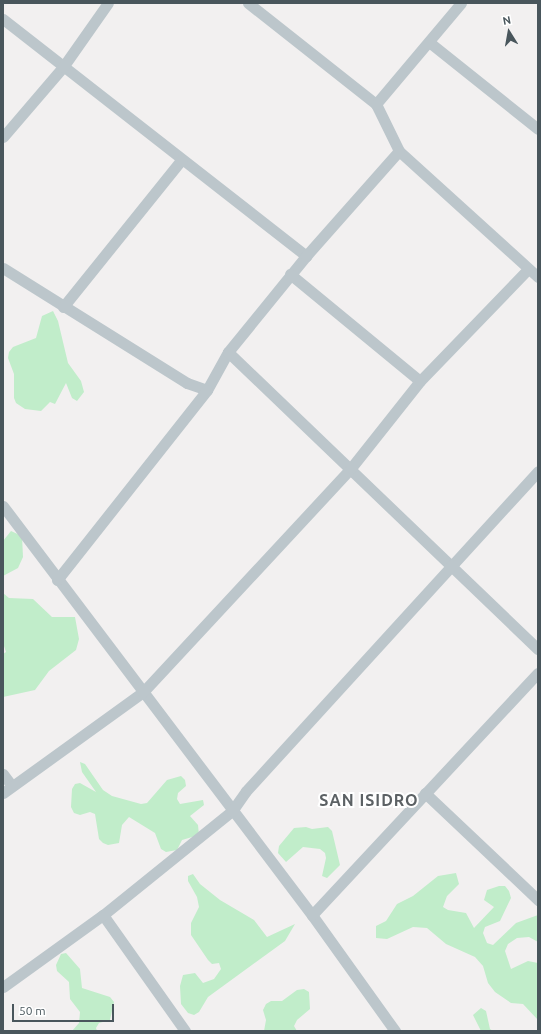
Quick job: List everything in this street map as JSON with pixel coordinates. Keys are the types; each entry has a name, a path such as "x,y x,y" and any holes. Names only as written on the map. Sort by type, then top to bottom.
{"street":[{"path":"3,138 63,67 108,3"},
{"path":"376,104 461,3"},
{"path":"254,4 376,104 398,151 538,277"},
{"path":"3,19 181,160 306,256"},
{"path":"429,42 538,129"},
{"path":"56,580 207,390 228,352 290,274 398,151"},
{"path":"63,307 181,160"},
{"path":"3,268 63,307 187,383 207,390"},
{"path":"3,774 7,790 143,692 351,468 420,381 528,269"},
{"path":"290,274 420,381"},
{"path":"228,352 351,468 450,566 538,649"},
{"path":"3,987 103,915 232,811 246,791 538,471"},
{"path":"3,506 56,580 312,915 395,1031"},
{"path":"312,915 538,673"},
{"path":"425,793 538,900"},
{"path":"103,915 184,1031"}],"green space":[{"path":"53,311 58,321 68,363 81,381 84,392 77,401 72,398 66,383 55,404 50,402 41,411 25,409 16,403 14,398 14,374 8,358 9,352 13,347 36,338 42,316"},
{"path":"11,531 22,536 23,557 18,568 3,576 3,541"},
{"path":"3,593 9,598 33,599 52,617 75,617 79,639 76,650 49,671 35,690 3,697 3,654 6,652 3,643"},
{"path":"80,762 85,764 103,790 112,796 141,804 147,803 167,780 181,776 185,780 186,786 178,793 177,799 180,804 203,800 204,805 190,816 198,825 199,835 182,840 177,850 166,852 161,849 155,833 129,817 122,825 119,843 108,845 103,843 99,839 95,814 90,812 80,815 74,813 71,807 72,789 75,784 80,783 96,792 82,772"},
{"path":"306,827 312,829 328,827 332,831 340,865 327,878 322,876 326,858 325,853 320,849 303,847 286,862 278,853 279,846 294,828"},
{"path":"456,873 459,884 447,896 443,907 448,910 466,913 474,928 494,907 484,900 487,890 499,886 505,886 509,891 511,898 500,921 485,927 483,933 487,943 493,945 516,923 538,915 538,942 529,937 517,938 508,944 505,951 511,969 528,961 538,963 538,1020 523,1004 511,1003 495,992 488,983 483,966 475,957 446,944 427,928 413,927 387,939 376,938 376,926 386,921 397,904 413,896 438,876"},
{"path":"193,874 200,884 220,900 254,920 267,937 295,924 285,941 208,997 199,1012 194,1015 188,1013 181,1004 180,986 183,975 195,973 203,983 214,979 221,969 219,963 212,964 208,960 191,935 191,923 199,907 197,897 188,881 188,876"},
{"path":"66,953 80,969 82,988 110,997 114,1002 110,1020 99,1023 96,1028 97,1031 72,1031 79,1023 80,1012 70,999 69,982 57,971 56,965 61,954"},
{"path":"304,989 309,992 310,1009 297,1020 294,1026 297,1031 264,1031 266,1020 263,1010 266,1004 271,1001 282,1001 297,990"},
{"path":"481,1008 486,1011 490,1029 493,1031 481,1031 473,1015"}],"district":[{"name":"SAN ISIDRO","path":"369,800"}]}
